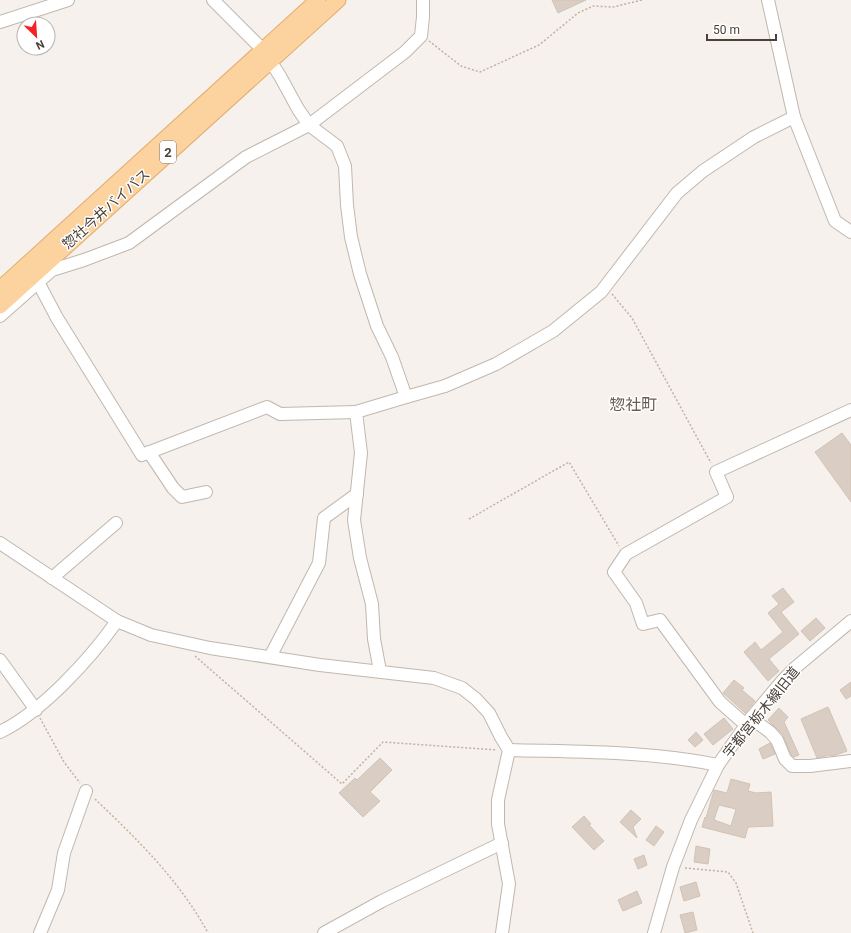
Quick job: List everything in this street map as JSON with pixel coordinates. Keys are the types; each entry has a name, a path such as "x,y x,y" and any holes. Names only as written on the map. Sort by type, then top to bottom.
{"main road":[{"name":"惣社今井バイパス","path":"0,306 266,55 318,0"},
{"name":"惣社今井バイパス","path":"0,289 266,55 338,0"}],"street":[{"path":"0,22 68,0"},
{"path":"213,0 266,55 280,76 298,110 309,125 337,146 345,166 347,205 351,237 360,274 377,326 392,357 406,397"},
{"path":"0,316 52,270 84,260 129,242 154,226 246,157 309,125 405,52 421,35 423,0"},
{"path":"768,0 794,117 835,221 851,232"},
{"path":"38,282 57,318 142,454 267,407 280,414 356,412 446,386 496,364 553,330 596,296 677,192 703,171 754,137 794,117"},
{"path":"851,410 716,472 727,497 626,554 614,572 636,603 643,624 660,620 720,702 749,722 770,732 777,740 784,759 792,766 810,766 851,761"},
{"path":"356,412 362,453 354,520 360,558 372,604 374,640 380,671"},
{"path":"149,452 173,488 182,496 206,492"},
{"path":"270,657 319,563 324,518 357,494"},
{"path":"52,578 116,523"},
{"path":"0,543 117,621 151,635 210,648 320,665 434,678 462,688 476,699 489,713 508,750 498,800 498,824 509,884 502,933"},
{"path":"0,732 36,710 73,674 103,641 117,621"},
{"name":"宇都宮栃木線旧道","path":"654,933 673,867 691,820 718,765 749,722 783,680 796,667 851,621"},
{"path":"0,660 36,710"},
{"path":"508,750 639,754 718,765"},
{"path":"40,933 58,890 64,853 86,790"},
{"path":"324,933 382,901 502,842"}],"path":[{"path":"421,35 461,66 480,72 539,45 578,13 588,8 593,6 613,7 642,0"},
{"path":"605,285 632,318 716,472"},
{"path":"468,519 569,462 625,556"},
{"path":"178,642 342,784 383,742 489,750 508,750"},
{"path":"36,710 64,762 86,790 168,873 201,920 208,933"},
{"path":"673,867 728,872 736,883 753,933"}],"building":[{"path":"552,0 586,0 558,13"},
{"path":"842,433 851,445 851,502 815,452"},
{"path":"783,588 794,602 781,612 799,634 769,659 779,671 768,681 744,652 755,642 761,650 783,632 768,613 779,604 772,596"},
{"path":"816,618 825,628 810,641 801,631"},
{"path":"734,680 744,688 742,690 755,701 745,713 723,693"},
{"path":"851,682 851,696 846,699 840,690"},
{"path":"828,707 847,751 836,755 817,758 801,719"},
{"path":"779,708 788,717 784,722 799,755 794,757 791,755 783,735 768,720"},
{"path":"724,718 733,729 713,745 704,734"},
{"path":"696,732 703,740 695,747 688,740"},
{"path":"770,743 775,754 763,759 759,749"},
{"path":"380,758 392,770 370,792 380,801 363,817 339,793 355,778 357,780"},
{"path":"731,779 750,784 748,791 756,793 771,792 773,826 748,827 745,838 702,827 714,790 727,793","holes":["719,805 736,809 731,826 714,820"]},
{"path":"631,810 641,819 633,827 637,838 620,822"},
{"path":"584,816 591,824 589,825 604,841 594,850 572,827"},
{"path":"656,826 664,832 654,846 646,840"},
{"path":"696,846 710,849 708,864 694,862"},
{"path":"644,855 647,865 638,869 634,859"},
{"path":"696,882 700,896 684,901 680,887"},
{"path":"637,891 642,903 623,911 618,900"},
{"path":"693,912 697,930 685,933 680,915"}],"district":[{"name":"惣社町","path":"633,404"}]}
